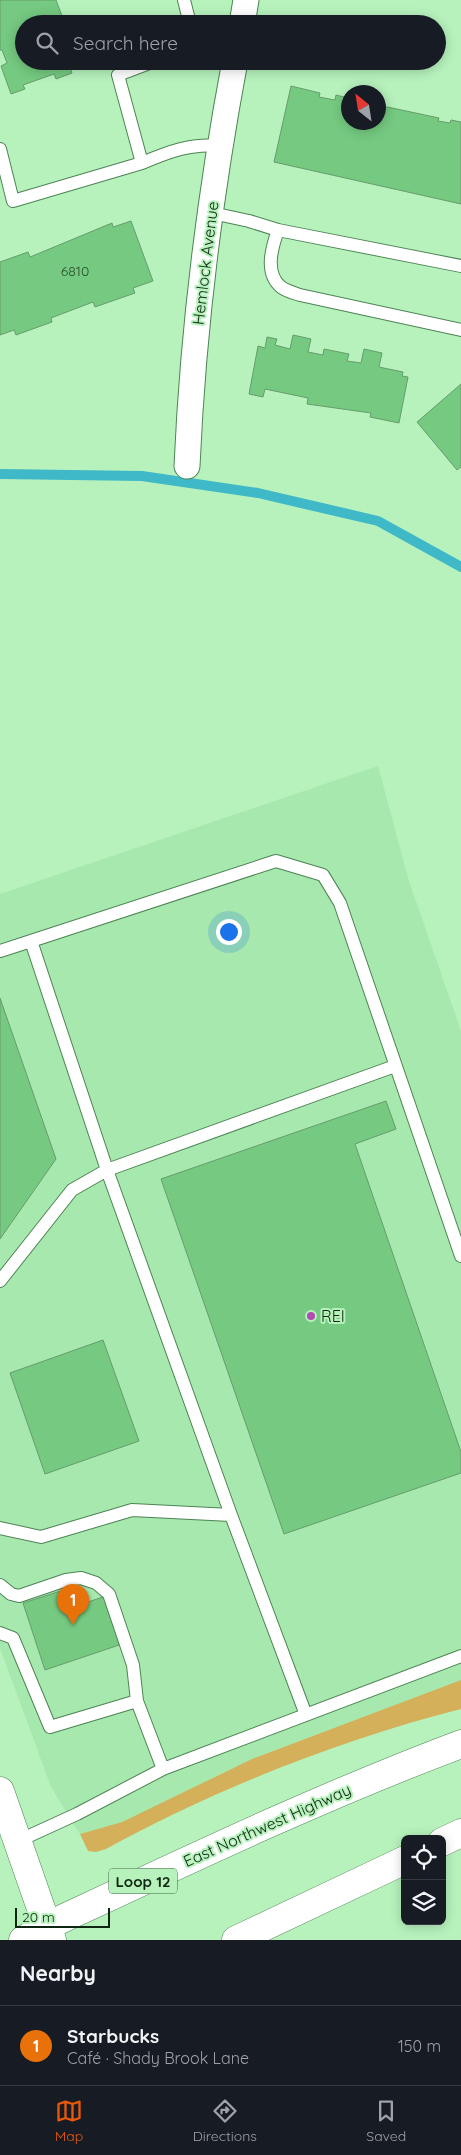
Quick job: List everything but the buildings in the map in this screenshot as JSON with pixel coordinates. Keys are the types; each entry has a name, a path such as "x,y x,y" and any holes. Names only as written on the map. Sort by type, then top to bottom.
{"main road":[{"name":"East Northwest Highway","path":"23,1940 49,1933 238,1836 374,1777 461,1744"},
{"path":"0,1791 49,1933"},
{"path":"446,1840 461,1833"},
{"path":"248,1936 401,1862"}],"street":[{"path":"244,15 246,0"},
{"name":"Hemlock Avenue","path":"187,466 191,379 219,146 233,70"}],"lane":[{"path":"184,0 188,15"},
{"path":"131,70 118,75 142,163"},
{"path":"0,149 13,201 142,163 174,150 203,144 219,146"},
{"path":"212,213 278,230 461,266"},
{"path":"278,230 270,253 274,275 282,288 300,295 461,330"},
{"path":"0,951 276,861 323,875 340,903 461,1256"},
{"path":"31,941 107,1170 231,1515 306,1715"},
{"path":"0,1281 72,1190 107,1170 396,1066"},
{"path":"1,1530 41,1537 132,1510 231,1515"},
{"path":"0,1585 11,1594 19,1596 66,1580 81,1578 96,1583 109,1594 133,1665 137,1701 163,1769"},
{"path":"0,1633 13,1638 50,1727 137,1701"},
{"path":"18,1841 77,1814 163,1769 461,1656"}],"shaded area":[{"path":"378,766 409,881 461,1031 461,1680 252,1759 122,1822 80,1834 51,1787 0,1648 0,894"},
{"path":"461,1680 461,1709 370,1735 279,1768 190,1806 106,1849 96,1852 88,1851 80,1834 122,1822 252,1759"}],"waterway":[{"path":"0,474 142,476 258,493 378,521 461,567"}],"place":[{"name":"REI","path":"311,1316"},
{"name":"Starbucks","path":"73,1625"}]}
